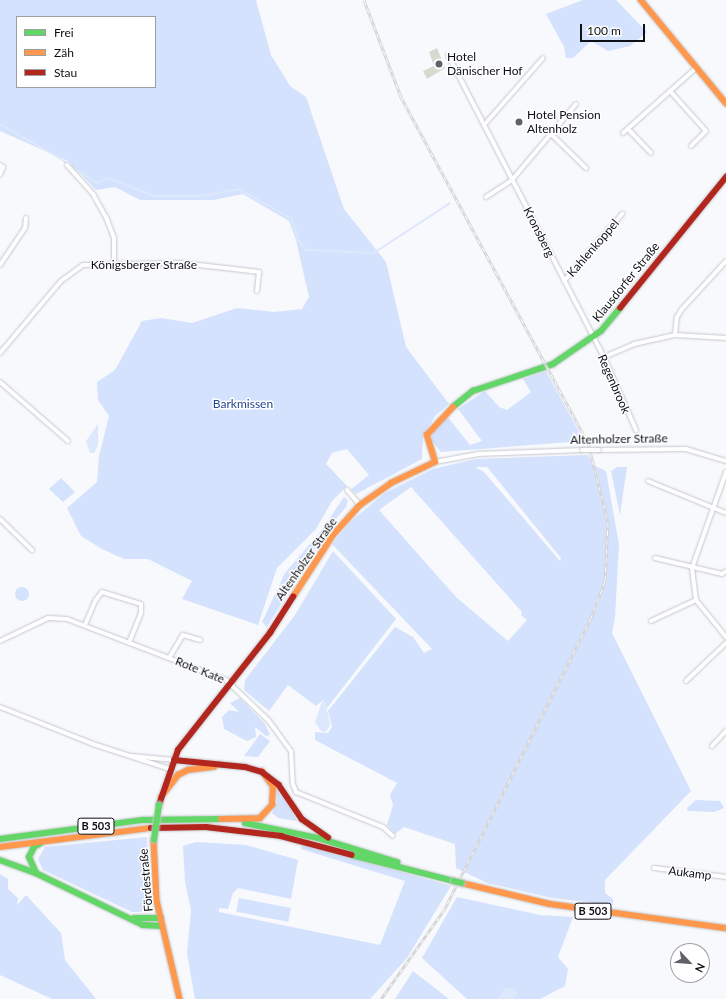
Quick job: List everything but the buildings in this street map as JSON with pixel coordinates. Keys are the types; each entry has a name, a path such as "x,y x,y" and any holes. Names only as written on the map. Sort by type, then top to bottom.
{"main road":[{"path":"641,0 698,67 726,103"},
{"name":"Klausdorfer Straße","path":"435,462 427,435 453,407 474,391 553,364 593,338 617,313 726,177"},
{"name":"Altenholzer Straße","path":"174,760 197,724 270,633 334,535 360,505 391,483 435,462"},
{"path":"174,760 230,766 262,772 279,785 302,819 316,832 344,845"},
{"path":"174,760 188,770"},
{"name":"Fördestraße","path":"174,760 161,797 154,840 160,918 180,999"},
{"path":"161,797 178,775 188,770 230,766"},
{"path":"193,819 260,818 272,805 274,795 273,787 262,772"},
{"name":"B 503","path":"0,839 128,821 193,819 273,828 344,845 454,881"},
{"name":"B 503","path":"0,846 144,828 238,830 281,836 454,881 550,904 726,928"},
{"path":"36,873 30,864 30,854 37,845 46,841"},
{"path":"0,860 36,873 134,918 147,926 162,926"},
{"path":"134,918 160,918"}],"street":[{"name":"Kronsberg","path":"448,55 593,338"},
{"path":"484,126 543,58"},
{"path":"623,133 698,67"},
{"path":"670,91 706,131 691,146"},
{"path":"486,197 512,180 576,104"},
{"path":"628,128 651,153"},
{"path":"551,134 586,168"},
{"path":"67,165 93,194 106,217 114,238 114,263"},
{"path":"0,166 3,167 0,174"},
{"name":"Kahlenkoppel","path":"564,281 622,214"},
{"path":"0,265 25,228 26,218"},
{"path":"675,336 677,317 682,309 726,261"},
{"name":"Königsberger Straße","path":"0,353 61,281 83,265 114,263 182,263 259,272 257,291"},
{"path":"604,357 634,344 675,336 726,338"},
{"name":"Regenbrook","path":"593,338 604,357 636,430"},
{"path":"0,382 68,441"},
{"name":"Altenholzer Straße","path":"435,462 478,454 582,450 686,450 726,460"},
{"path":"726,472 692,568 696,600 726,637"},
{"path":"648,481 726,513"},
{"path":"347,490 360,505"},
{"path":"0,519 32,550"},
{"path":"655,558 722,574 726,571"},
{"path":"85,625 95,601 102,592 141,604 141,613 129,643"},
{"path":"651,621 696,600"},
{"name":"Rote Kate","path":"0,641 48,618 67,619 231,683"},
{"name":"Rote Kate","path":"169,658 183,635 200,640"},
{"path":"686,681 726,643"},
{"path":"231,683 269,721 291,751 292,784 296,792 383,827 393,836"},
{"path":"0,707 130,756 170,769"},
{"path":"712,746 726,732"},
{"path":"130,756 174,760"},
{"name":"Aukamp","path":"654,868 726,877"}],"green space":[{"name":"Barkmissen","path":"0,0 256,0 271,55 290,86 306,97 344,209 386,262 406,347 449,404 435,416 423,437 422,459 356,494 351,489 369,475 347,449 332,453 326,464 347,486 332,501 316,529 277,568 258,625 182,599 192,581 148,559 124,559 102,549 81,536 67,508 97,482 99,456 109,416 98,400 97,382 115,370 142,321 161,318 192,323 237,308 274,312 302,309 309,297 296,240 289,221 243,194 213,200 140,200 115,187 96,190 68,161 0,131"},
{"path":"583,0 616,0 647,32 630,46 608,51 591,41 573,58 566,58 564,47 546,14"},
{"path":"546,371 584,441 441,452 431,440 434,429 447,416 470,445 482,441 458,409 485,391 499,407 507,410 531,392 523,379"},
{"path":"588,455 593,465 606,471 619,545 615,617 612,633 691,791 605,880 605,893 613,899 613,905 552,898 487,883 456,868 455,844 404,827 395,834 387,825 393,805 390,795 397,783 315,740 315,732 328,733 332,727 328,711 395,627 413,637 424,653 432,649 332,544 350,522 385,493 433,469 475,459","holes":["475,467 487,467 561,558 560,561 484,472","411,487 522,612 521,615 527,620 508,641 456,597 379,510"]},
{"path":"617,467 627,467 620,515 611,471"},
{"path":"61,478 75,492 63,502 49,489"},
{"path":"344,497 348,500 346,507 326,531 267,627 262,622 285,573 321,531"},
{"path":"333,551 396,619 327,708 323,700 316,706 288,685 269,711 244,690 245,680 295,615"},
{"path":"19,587 25,587 29,591 29,597 25,601 19,601 15,597 15,591"},
{"path":"240,698 265,724 270,735 266,736 255,727 256,737 247,741 224,729 222,717 229,710 239,712 230,703"},
{"path":"260,734 270,741 258,757 244,756"},
{"path":"277,790 292,811 297,821 278,818 272,813 277,803"},
{"path":"696,800 720,801 724,808 714,812 688,811 687,808"},
{"path":"147,837 149,899 146,909 140,912 132,912 43,870 38,859 45,847"},
{"path":"196,842 246,845 298,860 291,899 238,888 233,893 228,909 219,908 219,912 380,945 405,881 301,849 302,844 451,886 407,958 370,999 195,999 187,953 191,910 185,882 183,846"},
{"path":"0,874 8,879 8,889 18,898 17,905 26,895 61,933 65,960 96,999 52,999 0,975"},
{"path":"457,897 540,915 573,917 558,957 568,969 565,986 540,999 513,999 517,993 505,989 498,999 467,999 422,958"},
{"path":"239,898 291,908 288,922 236,912"},
{"path":"413,971 449,999 395,999"}],"shaded area":[{"path":"98,424 98,445 94,453 90,453 86,441"},
{"path":"322,701 326,705 330,725 326,732 321,731 315,722"},
{"path":"512,988 517,993 513,999 498,999 505,989"}],"waterway":[{"path":"0,124 58,157 97,183 109,178 154,196 201,196 239,189 292,219 298,239 307,250 374,253 449,204"}],"railway":[{"path":"364,0 401,97 588,443 608,522 605,581 591,618 444,910 381,999"}],"traffic: fast":[{"path":"453,407 473,391 553,364 601,331 620,308"},
{"path":"154,840 159,805"},
{"path":"0,839 143,820 221,819"},
{"path":"245,823 318,838 397,862"},
{"path":"36,873 29,857 34,847 41,843"},
{"path":"352,855 454,881"},
{"path":"0,860 36,873 143,925 162,926"},
{"path":"454,881 462,883"},
{"path":"134,918 161,918"}],"traffic: slow":[{"path":"641,0 726,103"},
{"path":"293,597 333,535 360,505 391,483 435,462 427,435 453,407"},
{"path":"161,797 178,775 188,770 214,767"},
{"path":"221,819 260,818 272,805 273,787 262,772"},
{"path":"0,847 151,828"},
{"path":"154,840 157,901 180,999"},
{"path":"462,883 550,904 726,928"}],"traffic: jam":[{"path":"620,308 726,177"},
{"path":"159,805 178,750 270,633 293,597"},
{"path":"174,760 245,767 262,772 279,785 302,819 328,837"},
{"path":"151,828 206,827 281,836 352,855"}],"place":[{"name":"Hotel Dänischer Hof","path":"439,64"},
{"name":"Hotel Pension Altenholz","path":"519,122"}]}
